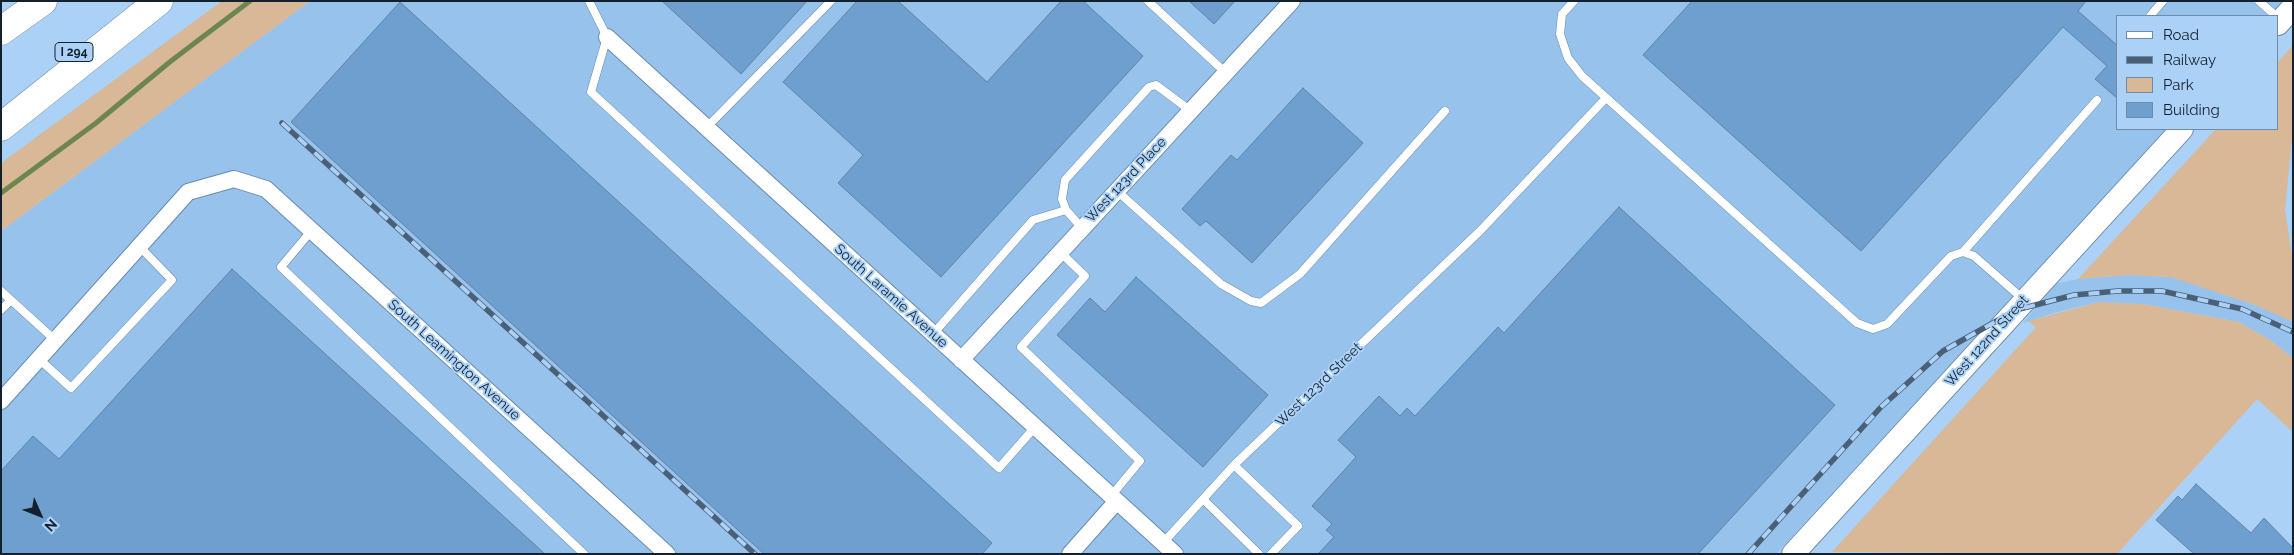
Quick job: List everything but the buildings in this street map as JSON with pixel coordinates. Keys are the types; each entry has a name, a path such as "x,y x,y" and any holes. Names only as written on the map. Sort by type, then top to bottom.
{"highway":[{"path":"1,32 43,1"},
{"name":"I 294","path":"1,103 146,1"},
{"path":"1,127 159,1"}],"street":[{"name":"West 123rd Place","path":"961,360 1292,1"},
{"name":"South Laramie Avenue","path":"607,38 1169,548"},
{"name":"West 122nd Street","path":"1793,554 2181,130"},
{"name":"South Leamington Avenue","path":"140,247 188,192 234,179 266,189 667,554"},
{"path":"1,401 140,247"},
{"path":"1070,554 1114,499"}],"lane":[{"path":"589,1 607,38 591,92 999,468 1035,427"},
{"path":"706,128 831,1"},
{"path":"1148,1 1226,72"},
{"path":"1574,1 1562,14 1560,34 1568,58 1582,76 1857,323 1873,329 1887,324 1950,256 1963,252 2097,100"},
{"path":"2151,15 2163,1"},
{"path":"2259,1 2278,15"},
{"path":"1082,228 1066,210 1062,199 1065,180 1149,87 1156,85 1191,111"},
{"name":"West 123rd Street","path":"1169,548 1203,500 1234,466 1480,231 1606,98"},
{"path":"1117,191 1221,284 1251,301 1261,303 1300,274 1445,111"},
{"path":"933,334 1033,220 1066,210"},
{"path":"312,230 281,267 584,554"},
{"path":"39,359 71,388 172,280 140,247"},
{"path":"1060,252 1085,276 1021,347 1140,461 1114,499"},
{"path":"1963,252 1974,256 2025,300"},
{"path":"1,291 55,340"},
{"path":"1,310 11,300"},
{"path":"1234,466 1298,526 1271,554"},
{"path":"1203,500 1259,554"}],"shaded area":[{"path":"310,1 2285,1 2272,15 2116,15 2116,130 2167,130 1776,554 1,554 1,231"},
{"path":"2128,275 2171,277 2211,289 2284,316 2293,322 2293,358 2270,340 2239,322 2143,304 2099,302 2057,312 2023,323 2055,284 2078,279"}],"green space":[{"path":"222,1 310,1 1,231 1,163"},
{"path":"2293,45 2293,127 2285,210 2293,262 2293,322 2255,305 2171,277 2128,275 2078,279 2215,130 2279,130 2279,61"},
{"path":"2099,302 2143,304 2239,322 2270,340 2293,358 2293,432 2257,399 2117,554 1832,552 2036,327 2028,321"}],"waterway":[{"path":"1,193 96,123 171,61 250,1"}],"railway":[{"path":"282,123 755,554"},
{"path":"1748,554 1881,407 1943,351 2016,310 2074,295 2118,291 2162,291 2242,309 2293,332"}]}
